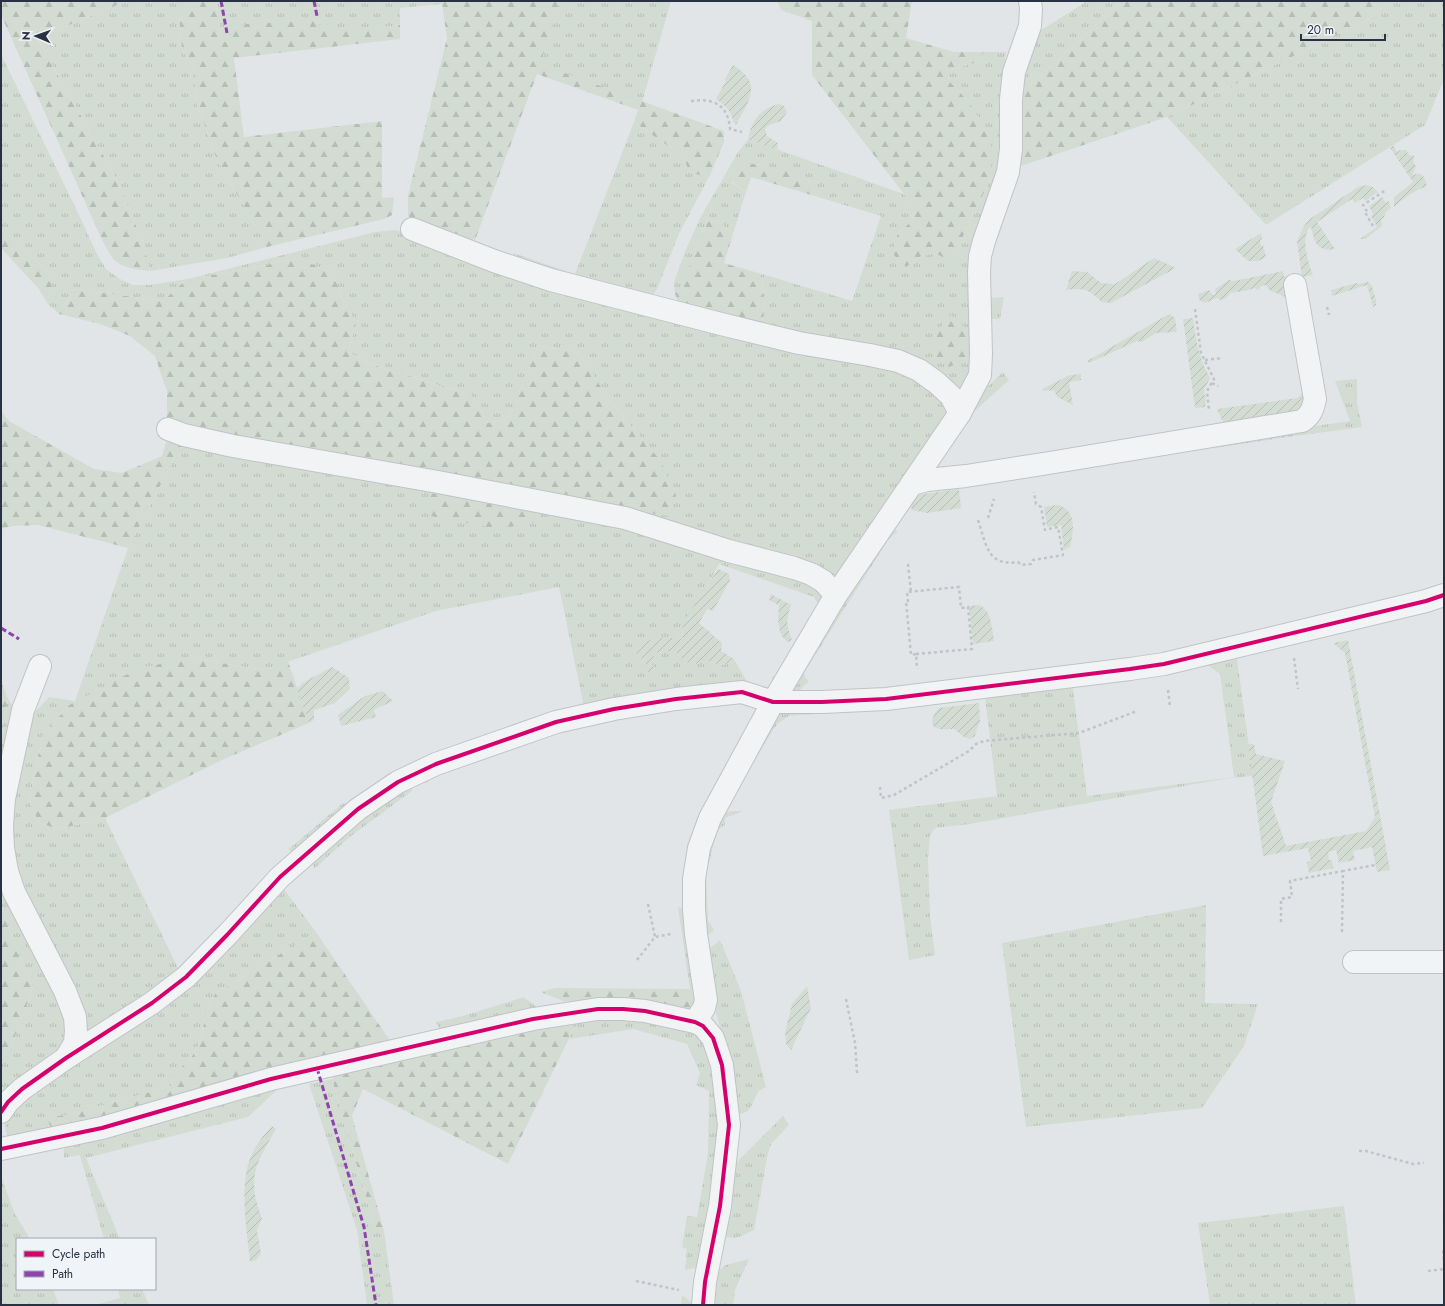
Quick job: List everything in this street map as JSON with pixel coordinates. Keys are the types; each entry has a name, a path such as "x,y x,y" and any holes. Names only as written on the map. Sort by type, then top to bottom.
{"street":[{"path":"695,1022 704,1008 706,1000 696,934 694,879 699,848 710,818 773,702 836,595 960,413 980,375 980,256 1008,172 1011,149 1011,99 1014,72 1030,26 1030,1"},
{"path":"412,229 494,261 551,280 792,341 870,355 898,362 919,370 937,383 951,396 960,413"},
{"path":"912,484 928,480 978,474 1302,421 1309,416 1314,408 1315,390 1296,285"},
{"path":"168,429 184,435 233,446 438,482 626,518 729,551 811,574 823,581 836,595"},
{"path":"1,1112 8,1102 22,1089 66,1058 152,1004 186,977 285,872 358,809 398,782 436,764 556,722 607,711 676,699 742,692 773,702 822,702 886,698 1164,664 1426,601 1444,595"},
{"path":"40,666 23,710 4,799 2,826 3,848 7,871 14,892 65,991 75,1017 75,1043 66,1058"},
{"path":"1354,962 1444,962"},
{"path":"1,1149 102,1128 271,1079 533,1019 598,1009 623,1009 645,1011 695,1022 703,1026 712,1038 722,1065 730,1125 720,1206 705,1282 703,1305"}],"path":[{"path":"691,101 706,99 720,105 730,120 730,129 742,132"},
{"path":"1373,226 1366,214 1368,213 1364,205 1386,190"},
{"path":"1195,309 1200,352 1214,378 1207,391 1213,436"},
{"path":"1205,360 1223,358"},
{"path":"1212,383 1218,386"},
{"path":"978,520 989,553 1002,562 1008,564 1018,562 1021,565 1026,565 1031,564 1033,560 1063,555 1058,527 1045,530 1041,507 1036,504 1034,492 1027,493"},
{"path":"988,518 993,499 1000,498"},
{"path":"908,564 911,592"},
{"path":"959,587 961,608 968,607 972,649 916,654 911,655 906,601 908,600 907,592 959,587"},
{"path":"1293,652 1298,689"},
{"path":"916,654 918,674"},
{"path":"1168,697 1170,706"},
{"path":"880,787 881,798 894,796 969,751 976,744 984,741 1079,733 1137,711"},
{"path":"1281,922 1281,899 1292,897 1290,881 1375,864"},
{"path":"1342,932 1343,871"},
{"path":"648,904 655,937"},
{"path":"637,960 655,937 675,933"},
{"path":"846,999 855,1043 857,1073"},
{"path":"1359,1151 1366,1151 1413,1164 1424,1164"},
{"path":"1444,1251 1444,1261"},
{"path":"1428,1271 1444,1269"},
{"path":"636,1281 683,1291"}],"green space":[{"path":"1,1 127,1 37,38 115,176 143,242 150,271 134,269 119,264 112,257 102,240 1,15"},
{"path":"127,1 189,1 179,16 182,49 193,68 197,104 216,157 267,247 227,258 150,271 143,242 115,176 37,38"},
{"path":"189,1 215,1 222,40 228,43 233,25 315,20 328,33 400,25 400,39 234,58 244,137 382,121 382,198 394,197 392,215 384,219 267,247 216,157 197,104 193,68 182,49 179,15"},
{"path":"215,1 440,1 442,4 400,8 400,25 328,34 315,20 228,43 222,40"},
{"path":"440,1 561,1 540,64 724,131 724,142 710,175 704,176 689,172 684,157 634,122 638,110 537,74 475,240 411,221 408,215 408,195 447,38 442,4"},
{"path":"561,1 671,1 642,102 539,64"},
{"path":"777,1 912,1 906,38 954,52 984,52 977,62 947,71 949,81 967,100 983,124 992,147 991,178 963,236 959,251 952,262 935,253 921,256 906,267 892,253 898,233 912,221 914,210 904,194 812,75 812,21 781,10"},
{"path":"1084,1 1122,1 1022,93 987,259 990,298 1004,297 1000,319 987,319 984,264 1017,101 1032,36 1084,3"},
{"path":"1122,1 1390,1 1370,19 1167,117 1018,167 1022,93"},
{"path":"1390,1 1444,1 1444,79 1425,125 1266,225 1167,117 1370,19"},
{"path":"984,52 1006,52 999,111 1006,138 975,333 965,330 973,350 971,374 964,395 953,388 764,324 762,274 852,301 881,216 818,197 809,181 759,164 731,182 746,192 733,234 719,222 707,221 681,290 675,293 674,282 684,254 700,218 738,152 748,139 904,194 914,210 912,221 898,233 906,267 921,256 959,251 963,236 991,178 967,100 949,81 947,71 977,62"},
{"path":"1,54 97,254 106,269 120,279 133,285 150,285 187,279 163,301 74,289 59,314 47,303 54,277 1,229"},
{"path":"733,65 743,72 751,86 749,100 736,125 724,105 716,99"},
{"path":"778,104 783,105 787,112 781,121 769,125 765,129 767,136 778,143 777,150 748,139 754,121 757,117 766,109"},
{"path":"634,122 710,175 679,234 657,289 653,295 647,296 515,260 513,253 575,274"},
{"path":"1393,145 1397,152 1400,150 1406,150 1409,155 1414,156 1413,162 1416,166 1413,174 1422,174 1427,185 1408,196 1394,207 1394,197 1413,182 1390,148"},
{"path":"744,163 777,168 802,177 809,182 818,197 751,177 746,192 731,181 733,172"},
{"path":"1366,185 1373,187 1378,192 1365,201 1363,198 1355,203 1352,199 1317,222 1335,249 1324,249 1317,245 1311,227 1309,228 1305,245 1307,258 1313,275 1302,277 1297,241 1304,226 1310,219 1358,187"},
{"path":"1382,197 1386,203 1389,201 1391,208 1385,213 1384,218 1381,219 1382,226 1366,239 1360,239 1377,227 1371,216 1373,214 1369,206"},
{"path":"707,221 719,222 733,234 724,263 762,274 764,324 678,303 675,293 681,290"},
{"path":"1,229 54,277 47,303 39,289 1,248"},
{"path":"395,230 912,373 945,401 949,417 839,575 833,576 610,507 660,460 609,400 580,353 538,346 509,418 488,423 471,395 376,366 348,352 356,323 342,298 333,273 297,258 244,270 187,279 375,232"},
{"path":"1261,233 1261,246 1263,245 1266,257 1258,261 1248,261 1235,249"},
{"path":"297,258 333,273 342,298 356,323 348,352 376,366 471,395 488,423 509,418 538,346 580,353 609,400 660,460 676,495 669,516 196,448 175,457 128,548 38,525 13,526 1,529 1,411 9,421 94,469 122,473 162,456 167,439 167,392 155,356 130,336 100,324 59,314 74,289 163,301 187,279 244,270"},
{"path":"1154,258 1176,268 1111,303 1102,302 1086,290 1066,290 1072,271 1087,272 1101,283 1115,284"},
{"path":"1283,271 1291,294 1285,297 1269,290 1266,285 1261,286 1258,290 1255,288 1230,293 1226,298 1221,300 1217,298 1205,303 1199,300 1198,294 1209,290 1213,295 1216,294 1215,289 1229,280 1234,281"},
{"path":"1368,282 1372,286 1376,300 1376,305 1373,307 1367,285 1332,296 1331,290 1356,283 1359,284"},
{"path":"1169,314 1175,318 1177,332 1156,333 1142,342 1137,341 1089,363 1087,361"},
{"path":"949,315 959,319 965,330 975,333 973,350 961,362 949,367 938,359 934,349 939,331"},
{"path":"1193,318 1198,350 1210,378 1204,390 1206,399 1205,407 1195,408 1183,319"},
{"path":"1003,372 1009,380 968,417 980,394"},
{"path":"1081,374 1081,380 1069,382 1073,405 1057,397 1054,390 1043,391 1042,389 1070,375"},
{"path":"1357,379 1357,402 1362,427 1288,437 1287,430 1350,421 1335,381"},
{"path":"1305,384 1304,411 1227,426 1223,422 1217,409 1297,398 1302,392"},
{"path":"1287,430 1288,437 1214,448 1212,442"},
{"path":"202,445 629,525 743,561 819,588 823,600 774,681 771,678 778,673 819,606 814,597 719,564 683,630 682,639 668,637 658,640 643,659 646,666 653,668 653,658 655,653 675,651 686,661 696,664 709,661 718,665 728,664 734,659 746,680 746,685 584,707 559,587 436,611 264,670 192,658 69,705 43,736 29,800 39,823 59,829 105,818 180,972 90,1031 86,1027 12,868 9,822 32,715 49,697 75,701 128,548 175,457"},
{"path":"959,489 961,508 927,513 912,510 910,504 917,495"},
{"path":"429,493 541,512 542,516 527,526 489,527 431,516"},
{"path":"1057,505 1068,511 1071,516 1073,528 1070,547 1064,550 1061,525 1047,527 1044,507"},
{"path":"892,529 898,531 888,540 804,673 806,679 809,681 797,693 791,692 791,684"},
{"path":"718,569 729,574 730,580 713,611 707,609 699,623 722,643 721,651 734,659 728,664 718,665 709,661 696,664 686,662 675,651 655,653 653,658 653,668 649,672 643,671 646,666 643,659 637,657 636,650 639,645 648,640 668,637 682,639 682,624"},
{"path":"771,594 791,605 787,622 792,640 788,642 781,634 778,620 779,605 769,600"},
{"path":"979,605 987,611 989,615 994,641 973,644 969,606"},
{"path":"1348,640 1390,870 1377,872 1372,847 1353,851 1355,860 1339,863 1336,850 1328,852 1329,860 1332,860 1333,868 1309,873 1307,862 1311,861 1308,848 1263,856 1248,744 1254,744 1256,754 1285,761 1271,802 1286,846 1366,831 1375,817 1345,653 1333,643"},
{"path":"1236,652 1253,776 1229,778 970,824 935,828 930,836 928,859 930,916 935,955 909,960 889,810 997,796 985,697 915,706 789,716 777,724 743,778 780,710 1072,682 1087,796 1234,777 1220,674 1201,660"},
{"path":"192,658 264,670 288,661 309,723 224,759 105,818 59,829 39,823 29,800 43,736 69,705 139,668"},
{"path":"332,667 349,678 350,689 335,703 314,710 314,720 309,723 297,689 302,683"},
{"path":"1,681 8,699 1,738"},
{"path":"383,691 393,701 374,710 376,717 341,726 338,715 365,696"},
{"path":"8,699 16,710 1,792 1,738"},
{"path":"979,703 980,722 975,736 970,739 964,737 954,729 940,729 933,726 933,716 939,708"},
{"path":"425,777 429,782 411,786"},
{"path":"411,786 412,791 351,836 314,869 312,861 338,833"},
{"path":"343,803 353,805 295,853 290,851 288,847 290,848"},
{"path":"743,811 725,818 725,825 717,830 706,875 708,920 714,930 701,942 699,889 718,814"},
{"path":"1,881 61,1001 67,1033 61,1048 1,1098 1,1060 12,1044 33,988 11,935 1,904"},
{"path":"281,885 316,932 216,993 210,1002 198,1046 191,1058 173,1075 171,1086 72,1114 52,1117 53,1131 8,1137 5,1127 6,1122 20,1101"},
{"path":"1,904 11,935 33,988 12,1044 1,1060"},
{"path":"1206,905 1205,1003 1258,1004 1244,1046 1202,1108 1026,1127 1002,943"},
{"path":"678,907 685,910 699,995 690,989"},
{"path":"316,932 393,1045 53,1131 48,1121 52,1117 72,1114 171,1086 173,1075 191,1058 198,1046 210,1002 216,993"},
{"path":"720,940 741,991 766,1087 760,1090 752,1106 742,1114 737,1114 728,1056 711,995 703,954"},
{"path":"807,986 811,1008 791,1050 786,1044 785,1032 792,1004"},
{"path":"555,988 690,989 699,995 690,1011 563,1001 541,992"},
{"path":"524,997 538,1008 441,1032 436,1022 463,1016"},
{"path":"578,1020 646,1020 687,1028 703,1043 714,1068 721,1132 701,1267 685,1270 687,1249 682,1247 687,1216 697,1217 708,1153 709,1091 696,1085 700,1073 687,1044 633,1029 569,1039"},
{"path":"578,1020 508,1164 363,1089 352,1116 384,1231 375,1228 332,1079 337,1071"},
{"path":"332,1079 375,1228 384,1231 394,1305 367,1305 357,1230 309,1084"},
{"path":"274,1087 277,1090 248,1117 86,1158 120,1238 104,1238 80,1155 64,1158 64,1143"},
{"path":"783,1116 789,1125 771,1144 767,1158 754,1230 737,1238 730,1238 721,1233 735,1164"},
{"path":"272,1126 276,1129 263,1152 254,1181 257,1204 262,1218 257,1230 261,1254 256,1260 250,1262 244,1192 245,1178 254,1150"},
{"path":"1,1176 14,1212 29,1238 16,1238 16,1290 53,1290 59,1305 1,1305"},
{"path":"1344,1206 1356,1305 1210,1305 1198,1223"},
{"path":"749,1259 735,1290 733,1305 710,1305 714,1273 726,1265"},
{"path":"118,1290 142,1290 149,1305 96,1305 120,1298"},
{"path":"682,1295 695,1305 681,1305"}],"marked path":[{"path":"221,1 227,33"},
{"path":"314,1 317,16"},
{"path":"1,628 19,639"},
{"path":"317,1068 364,1227 376,1305"}],"cycle path":[{"path":"1,1112 8,1102 22,1089 66,1058 152,1003 186,977 280,877 358,809 398,782 436,764 556,722 614,709 676,699 742,692 773,702 822,702 886,699 1130,669 1164,664 1426,601 1444,595"},
{"path":"1,1149 102,1128 271,1079 533,1019 598,1009 623,1009 645,1011 695,1022 703,1026 713,1038 722,1065 729,1125 720,1206 705,1282 703,1305"}]}
